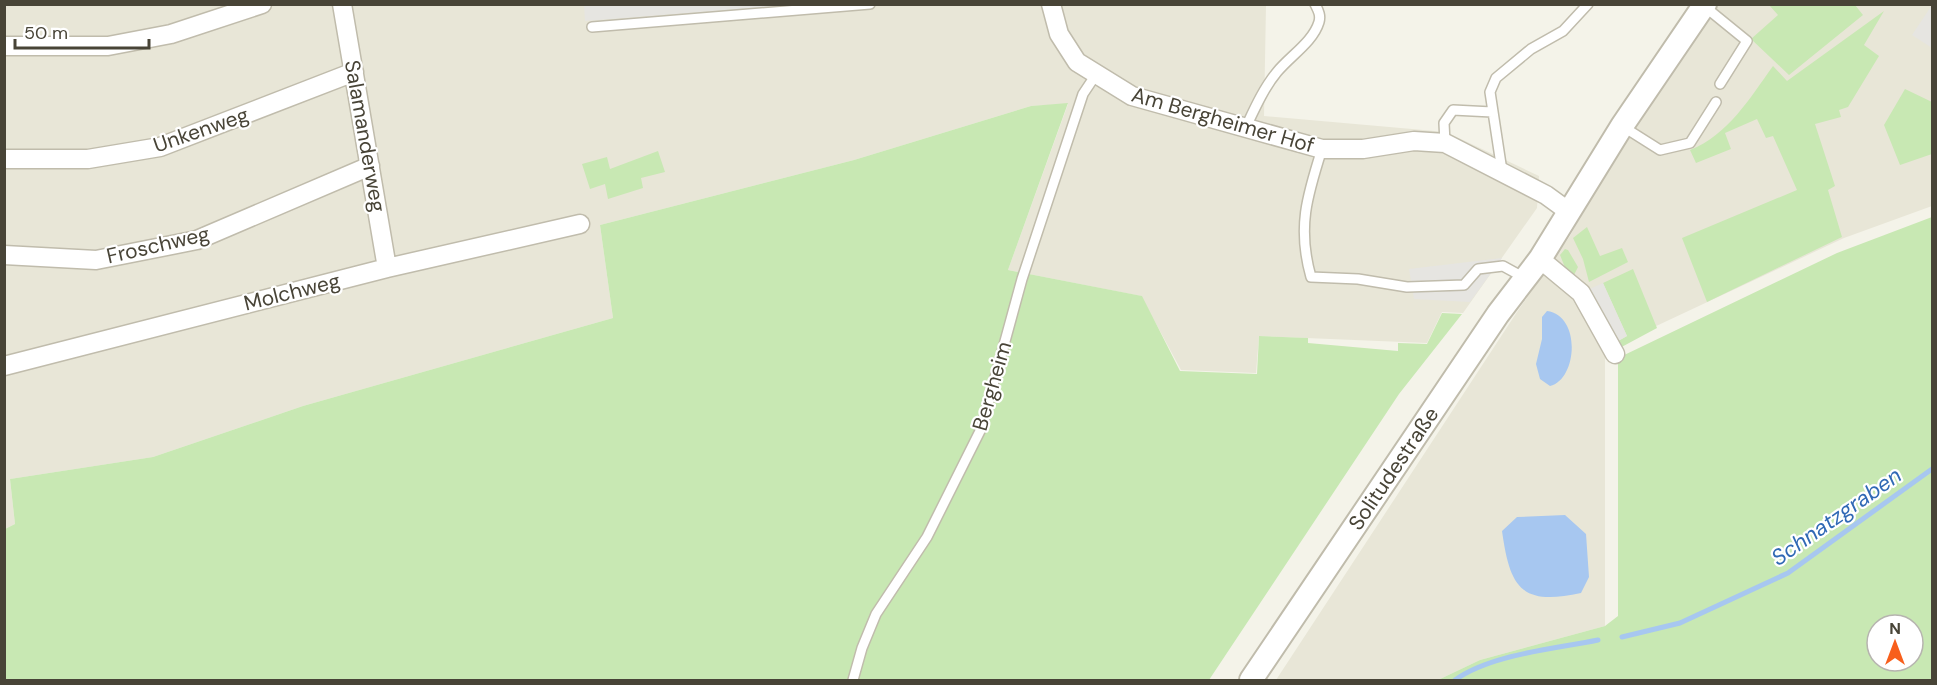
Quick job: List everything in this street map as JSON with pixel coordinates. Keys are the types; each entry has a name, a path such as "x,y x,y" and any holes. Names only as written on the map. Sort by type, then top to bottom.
{"street":[{"path":"4,46 108,46 171,34 262,4"},
{"name":"Salamanderweg","path":"342,4 387,268"},
{"name":"Am Bergheimer Hof","path":"1051,4 1059,34 1077,62 1095,76 1132,96 1322,149 1363,149 1413,141 1445,143 1502,171 1568,211"},
{"name":"Solitudestraße","path":"1251,681 1498,314 1539,259 1622,126 1704,5"},
{"name":"Unkenweg","path":"4,159 88,159 160,147 354,72"},
{"name":"Froschweg","path":"4,255 96,260 197,240 370,166"},
{"name":"Molchweg","path":"4,366 387,268 580,224"},
{"path":"1539,259 1581,293 1615,354"}],"lane":[{"path":"592,27 870,4"},
{"path":"1245,129 1260,98 1276,73 1310,38 1319,22 1320,13 1315,4"},
{"path":"1502,171 1490,92 1496,78 1531,49 1563,31 1588,4"},
{"path":"1704,5 1748,41 1720,84"},
{"name":"Bergheim","path":"853,681 862,648 876,614 927,537 981,429 1022,279 1083,94 1095,76"},
{"path":"1622,126 1660,150 1690,143 1716,102"},
{"path":"1445,143 1444,123 1453,110 1492,112"},
{"path":"1322,149 1306,197 1303,252 1311,277 1358,279 1407,287 1464,285 1478,269 1503,266 1525,278"}],"shaded area":[{"path":"5,5 1266,5 1264,116 1446,132 1539,176 1537,208 1463,313 1442,312 1427,343 1259,336 1256,373 1181,370 1141,296 1008,270 1068,104 1031,106 854,160 600,225 613,318 303,406 153,457 10,479 15,524 5,529"},
{"path":"584,5 788,5 585,21"},
{"path":"1693,5 1932,5 1932,206 1844,238 1605,350 1605,626 1480,660 1438,680 1276,680 1517,312 1570,236"},
{"path":"1932,5 1932,48 1912,35"},
{"path":"1502,258 1470,302 1414,299 1409,269"},
{"path":"1603,283 1627,336 1613,344 1585,291"}],"green space":[{"path":"1769,5 1855,5 1863,15 1789,75 1751,39 1778,15"},
{"path":"1884,11 1864,45 1879,56 1848,107 1839,110 1841,117 1815,124 1835,186 1828,190 1842,237 1707,302 1682,238 1797,190 1773,136 1766,138 1757,119 1725,133 1731,149 1696,163 1690,150 1716,135 1727,125 1747,103 1773,66 1787,81"},
{"path":"1905,89 1932,102 1932,154 1900,165 1884,125"},
{"path":"1068,103 1008,270 1142,296 1180,371 1257,374 1259,336 1308,338 1308,343 1398,351 1398,343 1427,344 1442,313 1462,314 1399,394 1209,680 5,680 5,529 15,524 10,479 153,457 303,406 613,318 600,225 854,160 1031,106"},
{"path":"658,151 665,172 641,178 643,188 608,199 605,184 590,189 582,164 607,157 610,169"},
{"path":"1932,217 1932,680 1438,680 1480,660 1605,626 1618,616 1618,358 1837,253"},
{"path":"1587,227 1600,256 1622,248 1628,262 1589,282 1583,259 1573,238"},
{"path":"1565,249 1568,250 1578,267 1574,275 1566,270 1560,255"},
{"path":"1633,269 1657,328 1616,350 1613,344 1627,336 1603,283"}],"water":[{"path":"1547,311 1558,315 1566,324 1572,348 1566,372 1559,381 1550,386 1540,379 1536,364 1542,339 1542,317"},
{"path":"1565,515 1586,534 1589,577 1581,593 1544,597 1532,594 1522,588 1509,567 1502,531 1517,517"}],"waterway":[{"name":"Schnatzgraben","path":"1622,637 1680,623 1788,573 1932,469"},
{"name":"Schnatzgraben","path":"1455,680 1470,671 1505,658 1598,640"}]}
